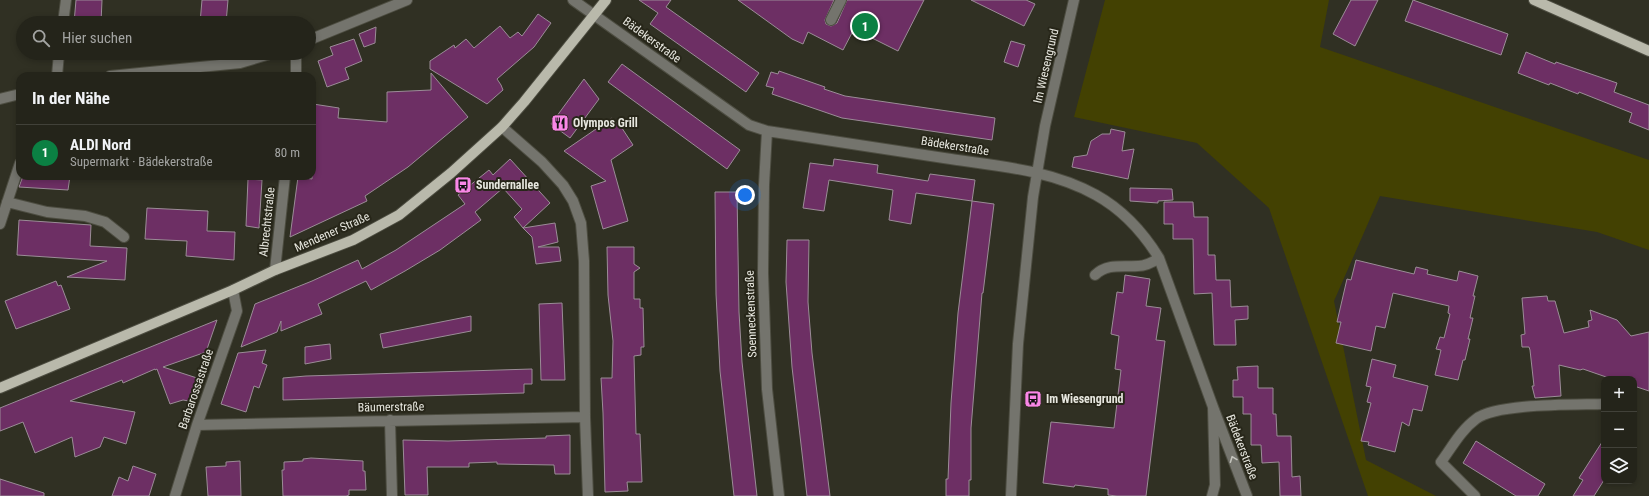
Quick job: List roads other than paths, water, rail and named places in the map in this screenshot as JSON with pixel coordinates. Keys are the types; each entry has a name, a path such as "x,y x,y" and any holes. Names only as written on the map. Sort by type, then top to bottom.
{"main road":[{"name":"Mendener Straße","path":"0,388 232,290 275,270 353,240 399,215 451,173 502,127 606,0"},
{"path":"1534,0 1646,49"}],"street":[{"path":"64,16 66,0"},
{"path":"316,37 407,0"},
{"name":"Bädekerstraße","path":"573,0 749,125 767,131 1037,172 1095,194 1113,205 1127,217 1146,238 1159,258 1247,496"},
{"path":"831,20 840,0"},
{"name":"Im Wiesengrund","path":"1011,496 1018,344 1037,172 1045,126 1074,0"},
{"path":"57,72 58,60"},
{"path":"150,72 240,63 250,60"},
{"path":"296,60 296,72"},
{"path":"0,99 16,95"},
{"path":"502,127 542,162 563,185 573,201 581,223 584,260 585,417 588,496"},
{"name":"Soenneckenstraße","path":"767,131 764,185 763,289 767,389 779,496"},
{"path":"0,224 16,175"},
{"name":"Albrechtstraße","path":"275,270 285,180"},
{"path":"7,202 47,212 85,216 105,222 124,237"},
{"path":"1095,275 1106,268 1115,266 1139,266 1159,258"},
{"name":"Barbarossastraße","path":"175,496 197,425 236,311 232,290"},
{"path":"1475,496 1441,462 1465,429 1477,418 1496,410 1522,407 1601,404"},
{"name":"Bädekerstraße","path":"1212,496 1214,485 1213,407"},
{"name":"Bäumerstraße","path":"197,425 585,417"},
{"path":"390,420 392,496"}],"place":[{"name":"ALDI Nord","path":"865,26"},
{"name":"Olympos Grill","path":"560,123"},
{"name":"Sundernallee","path":"463,185"},
{"name":"Im Wiesengrund","path":"1033,399"}]}
